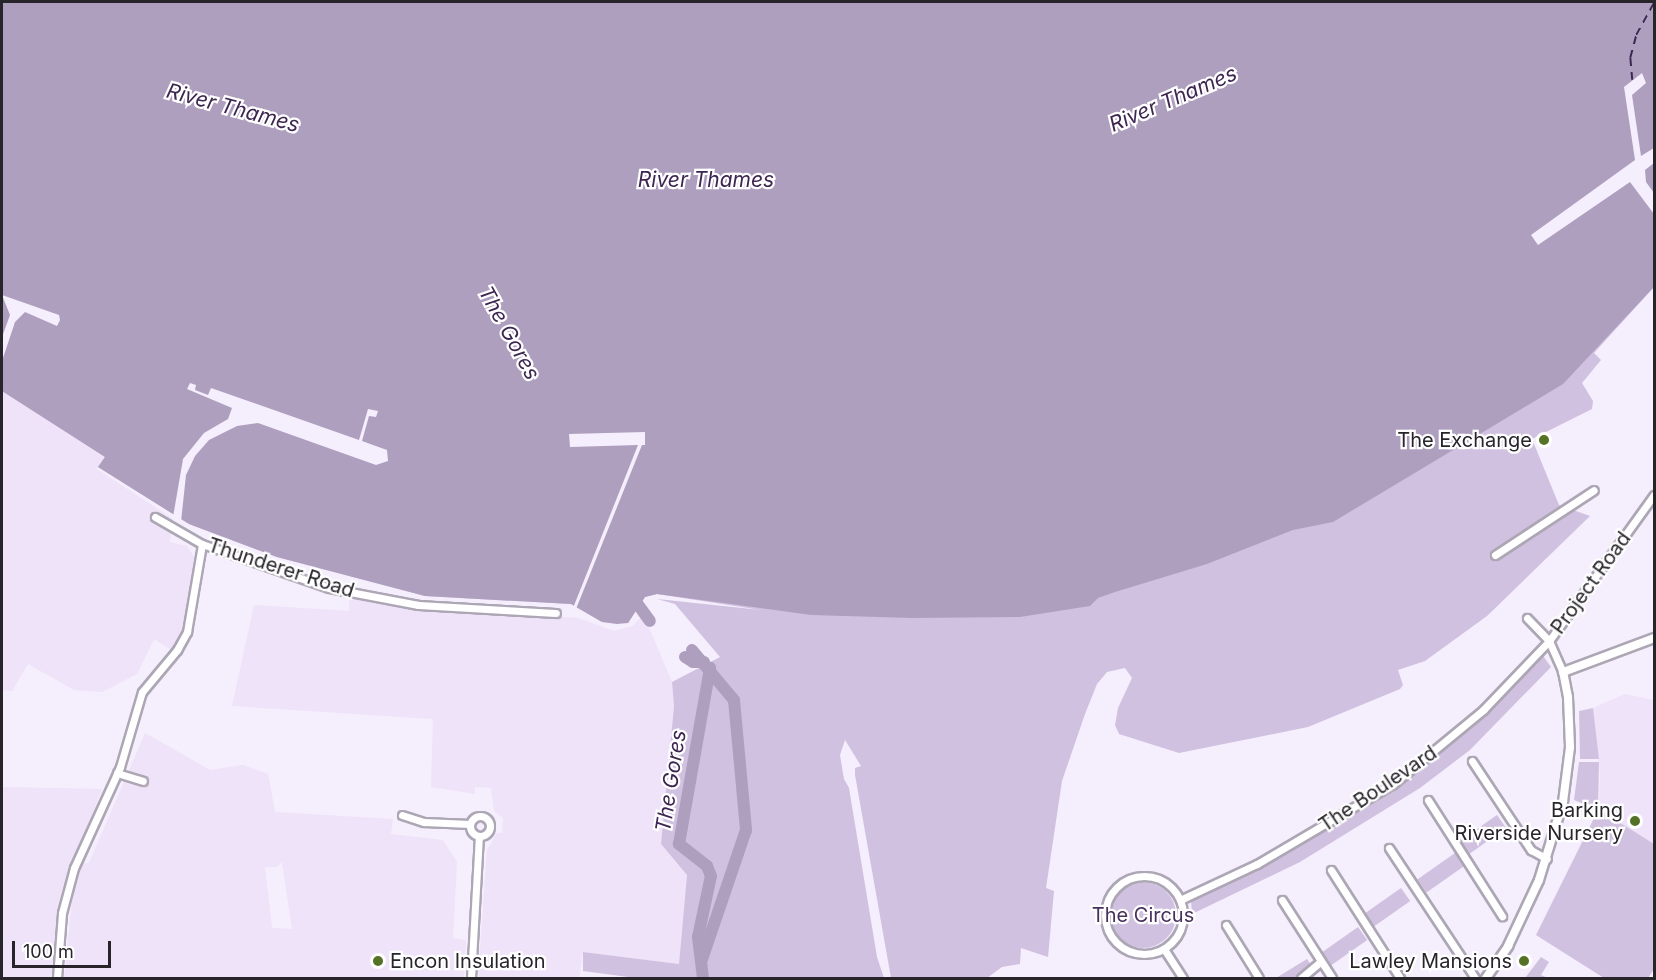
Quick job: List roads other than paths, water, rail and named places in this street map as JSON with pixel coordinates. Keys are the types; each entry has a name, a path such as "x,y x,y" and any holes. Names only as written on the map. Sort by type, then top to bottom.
{"street":[{"path":"1495,555 1594,490"},
{"name":"Project Road","path":"1549,641 1654,495"},
{"name":"Thunderer Road","path":"155,517 202,544 329,588 418,605 556,613"},
{"path":"57,978 62,913 74,868 117,773 142,693 177,650 187,632 202,544"},
{"path":"1486,978 1518,927 1546,859 1569,768 1569,704 1563,672 1549,641 1527,618"},
{"path":"1563,672 1654,638"},
{"name":"The Boulevard","path":"1180,900 1257,864 1393,783 1449,742 1549,641"},
{"path":"1472,761 1531,850 1546,859"},
{"path":"117,773 143,781"},
{"path":"1428,800 1502,916"},
{"path":"402,815 424,822 470,824 481,813 490,827 479,836 471,978"},
{"path":"470,824 473,833 479,836"},
{"path":"1389,848 1475,978"},
{"path":"1331,870 1400,978"},
{"path":"1143,876 1165,882 1180,900 1182,922 1173,942 1164,949 1142,955 1121,947 1107,929 1106,903 1121,883 1143,876"},
{"path":"1282,900 1332,978"},
{"path":"1226,926 1259,978"},
{"path":"1164,949 1183,978"},
{"path":"1301,978 1321,961"}],"water":[{"name":"River Thames","path":"2,2 1654,2 1654,287 1563,384 1333,522 1293,530 1207,564 1098,598 1090,606 1020,617 912,618 811,615 657,594 645,597 628,623 617,624 602,622 571,604 425,596 277,557 189,524 98,467 105,457 2,391"}],"waterway":[{"name":"The Gores","path":"631,595 650,621"},
{"name":"The Gores","path":"692,650 734,700 746,830 702,959"},
{"name":"The Gores","path":"685,657 693,662 704,662"},
{"name":"The Gores","path":"703,978 698,937 711,876 707,866 679,844 710,668"}],"place":[{"name":"The Exchange","path":"1544,440"},
{"name":"Barking Riverside Nursery","path":"1635,821"},
{"name":"Encon Insulation","path":"378,961"},
{"name":"Lawley Mansions","path":"1524,961"}],"park label":[{"name":"The Circus","path":"1143,915"}]}
